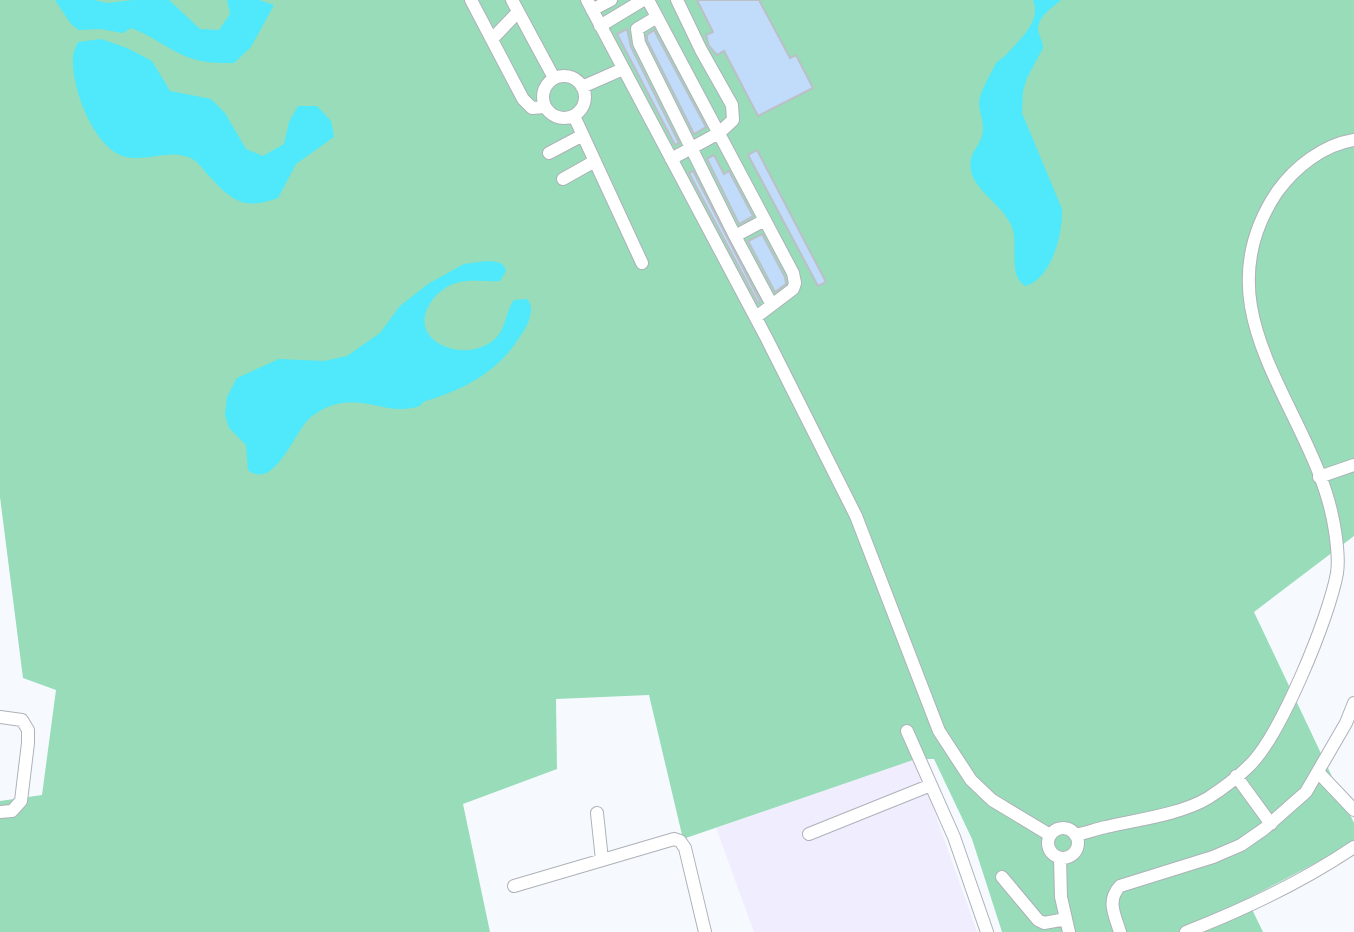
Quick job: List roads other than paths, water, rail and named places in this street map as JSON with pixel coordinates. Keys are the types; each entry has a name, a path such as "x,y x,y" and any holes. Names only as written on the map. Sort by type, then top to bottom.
{"street":[{"path":"471,0 523,99 532,108 545,107"},
{"path":"611,0 589,5 755,317 856,516 939,731 971,780 992,800 1051,835"},
{"path":"600,26 645,0 657,16 681,61 793,273 795,283 786,296 755,317"},
{"path":"671,159 719,134 733,120 732,105 677,0"},
{"path":"492,39 515,6 554,78"},
{"path":"657,16 642,24 636,35 690,147 772,305"},
{"path":"681,61 701,50"},
{"path":"582,87 623,69"},
{"path":"564,76 575,79 582,87 585,98 582,109 573,116 563,119 552,115 545,107 542,96 545,86 554,78 564,76"},
{"path":"573,116 642,263"},
{"path":"548,153 583,135"},
{"path":"1075,835 1139,821 1206,799 1250,765 1284,714 1332,594 1338,570 1334,528 1319,477 1258,337 1252,314 1248,269 1251,248 1260,226 1270,203 1285,181 1304,163 1326,149 1354,140"},
{"path":"563,180 595,161"},
{"path":"735,236 765,220"},
{"path":"1319,477 1354,465"},
{"path":"1120,932 1111,902 1113,893 1120,886 1213,857 1241,845 1271,824 1306,792 1350,727 1354,703"},
{"path":"0,717 22,720 28,730 29,743 21,801 12,811 0,812"},
{"path":"906,731 954,837 987,932"},
{"path":"1318,772 1354,810"},
{"path":"1236,776 1271,824"},
{"path":"809,834 931,785"},
{"path":"597,813 603,860"},
{"path":"1063,828 1068,829 1075,835 1076,850 1070,857 1060,858 1049,849 1051,835 1063,828"},
{"path":"514,886 674,839 680,841 685,848 705,932"},
{"path":"1186,932 1264,899 1331,862 1354,846"},
{"path":"1002,877 1038,920 1068,925 1061,897 1060,858"}],"water":[{"path":"55,0 94,0 107,3 169,0 200,29 219,30 230,14 227,0 259,0 274,5 251,47 234,63 222,63 203,61 178,53 131,28 123,33 100,29 79,30 71,24"},
{"path":"1033,0 1061,0 1040,21 1038,30 1043,48 1027,78 1023,91 1022,113 1062,209 1062,219 1058,242 1049,264 1043,274 1026,286 1020,282 1015,268 1012,227 978,185 970,165 983,132 979,104 981,94 996,63 1018,42 1032,22 1035,15"},
{"path":"101,39 152,61 170,91 211,99 225,113 246,149 263,156 284,144 289,122 298,106 317,106 331,121 334,137 296,164 278,198 256,203 232,198 196,162 186,156 135,158 114,152 104,143 87,116 73,70 74,51 78,42"},
{"path":"487,261 503,265 506,271 500,281 461,282 445,288 431,302 425,316 426,328 432,338 442,346 470,350 484,346 499,334 514,300 527,299 531,309 528,323 515,344 496,365 474,381 423,402 420,406 393,409 355,402 327,408 311,417 276,466 267,473 258,475 248,470 246,445 229,428 225,415 227,397 237,378 279,359 324,361 347,356 380,333 400,306 428,284 464,264"}]}
